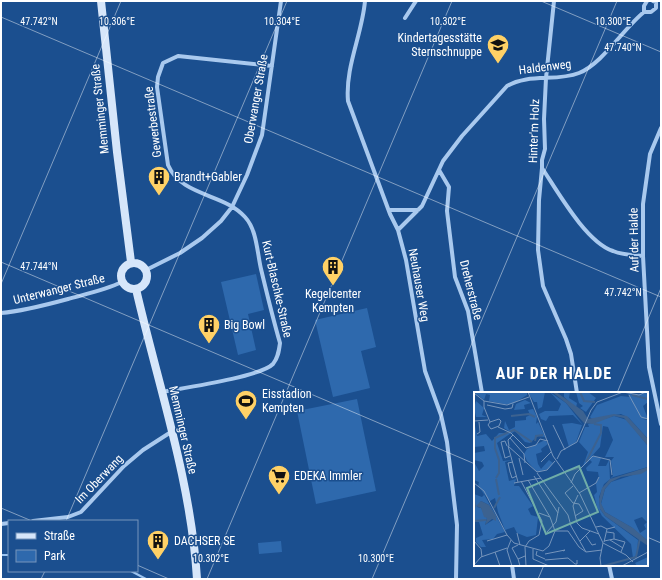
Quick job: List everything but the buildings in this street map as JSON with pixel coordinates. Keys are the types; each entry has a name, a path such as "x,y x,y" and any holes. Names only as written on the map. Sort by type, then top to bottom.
{"main road":[{"name":"Memminger Straße","path":"101,1 116,144 131,262"},
{"path":"131,262 140,264 146,270 147,276 145,284 142,287 136,289 126,287 122,282 120,275 122,269 128,263 131,262"},
{"name":"Memminger Straße","path":"136,289 162,392 187,502 194,543 197,579"}],"street":[{"name":"Oberwanger Straße","path":"146,270 180,253 202,238 221,221 232,207 247,175 262,135 281,1"},
{"name":"Neuhauser Weg","path":"365,1 360,30 348,78 348,101 352,116 388,210 398,230 406,260 425,371 441,415 447,442 457,525 456,579"},
{"path":"405,18 416,1"},
{"name":"Hinter'm Holz","path":"554,1 546,78 544,119 545,148 542,168 580,224 601,246 618,253 643,256"},
{"path":"644,12 644,6 647,1"},
{"name":"Haldenweg","path":"398,230 422,206 443,161 462,136 507,86 515,81 524,79 560,78 580,73 595,64 634,20 644,12 651,12 656,8 656,2 653,1"},
{"name":"Gewerbestraße","path":"232,207 186,185 178,180 171,172 167,158 158,77 163,63 178,56 272,66"},
{"name":"Auf der Halde","path":"661,128 650,154 644,204 643,256 649,368 661,424"},
{"path":"542,168 539,200 538,250 543,286 571,354 577,392"},
{"name":"Dreherstraße","path":"439,170 449,187 447,211 455,277 468,311 482,392"},
{"name":"Kurt-Blaschke-Straße","path":"162,392 258,372 272,364 277,355 280,343 254,233 246,217 232,207"},
{"path":"388,210 418,210"},
{"name":"Unterwanger Straße","path":"1,313 21,311 95,292 122,282"},
{"name":"Im Oberwang","path":"42,520 68,517 81,512 124,466 143,450 171,432"},
{"path":"512,566 514,579"},
{"path":"609,566 612,579"}],"green space":[{"path":"256,274 264,310 248,314 256,350 238,355 221,282"},
{"path":"367,308 376,347 361,351 370,388 333,397 315,320"},
{"path":"357,399 376,491 316,504 297,411"},
{"path":"281,541 282,552 259,554 258,543"}],"waterway":[{"path":"1,555 8,555"},
{"path":"133,572 146,579"}],"place":[{"name":"Kindertagesstätte Sternschnuppe","path":"498,64"},
{"name":"Brandt+Gabler","path":"159,196"},
{"name":"Kegelcenter Kempten","path":"333,286"},
{"name":"Big Bowl","path":"209,344"},
{"name":"Eisstadion Kempten","path":"246,420"},
{"name":"EDEKA Immler","path":"279,496"},
{"name":"DACHSER SE","path":"158,560"}],"district":[{"name":"AUF DER HALDE","path":"554,373"}]}
